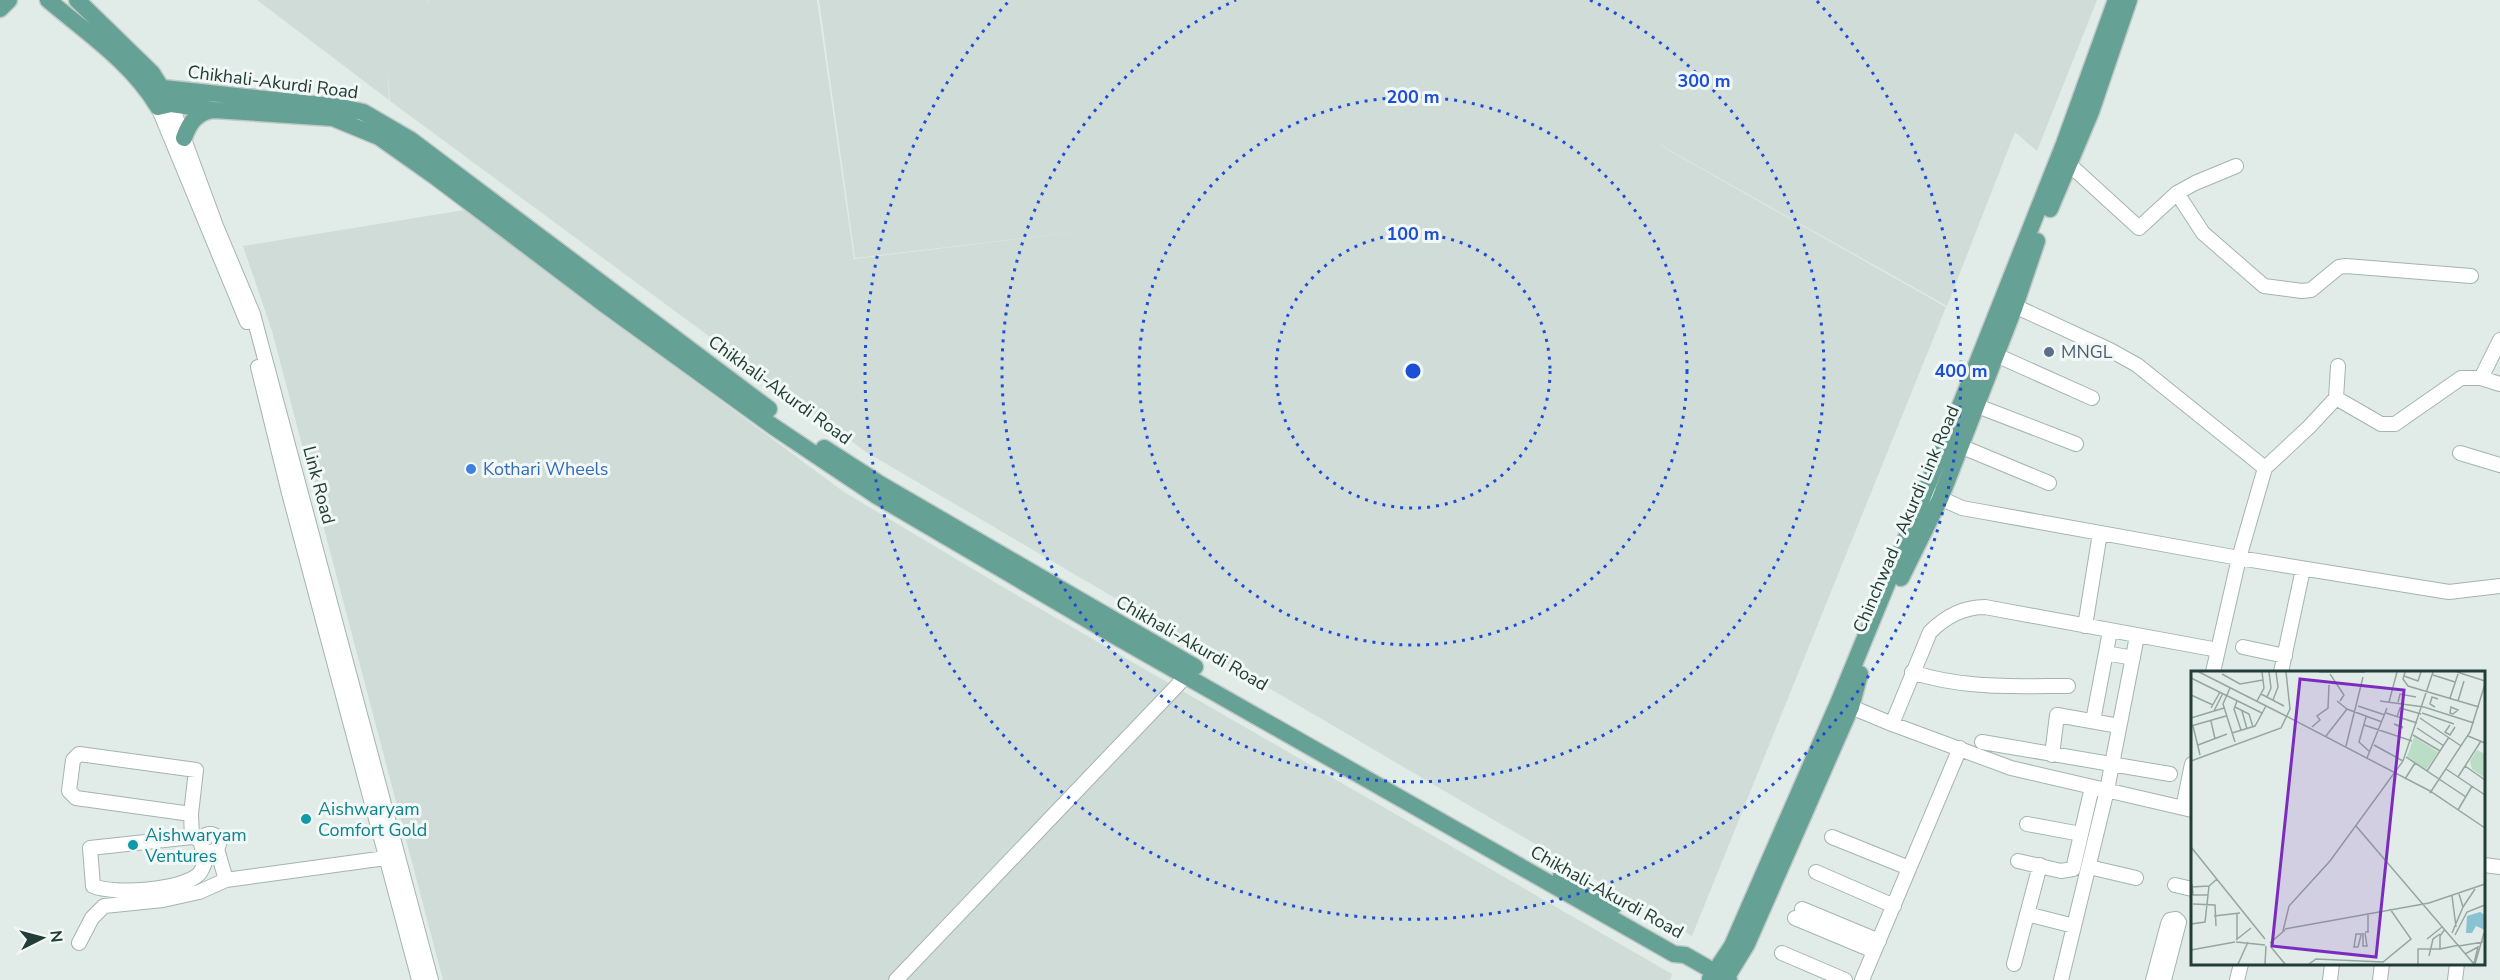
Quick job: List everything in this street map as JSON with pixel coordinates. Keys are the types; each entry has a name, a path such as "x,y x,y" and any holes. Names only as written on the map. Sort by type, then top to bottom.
{"main road":[{"path":"0,9 9,0"},
{"name":"Link Road","path":"48,0 160,98"},
{"name":"Link Road","path":"77,0 152,73 160,98"},
{"name":"Chinchwad - Akurdi Link Road","path":"1721,978 1732,946 1845,704 1932,495 2008,303 2116,0"},
{"name":"Chinchwad - Akurdi Link Road","path":"1932,495 1960,446 1969,403 1996,355 2008,303 2029,262 2070,165 2091,112 2129,0"},
{"name":"Chikhali-Akurdi Road","path":"160,98 214,110 333,118 379,137 437,177 604,304 851,472 880,484 1191,671 1671,939 1681,945 1685,955 1721,978"},
{"name":"Chikhali-Akurdi Road","path":"160,98 341,107 363,112 385,123 437,159 851,472"},
{"path":"184,138 193,120 202,112 214,110"}],"street":[{"name":"Link Road","path":"160,98 184,138 212,228"},
{"name":"Link Road","path":"160,98 212,228 254,314 392,858 419,980"},
{"path":"2070,165 2139,228 2177,193 2236,166"},
{"path":"2177,193 2203,233 2264,286 2311,290 2339,267 2346,266 2471,276"},
{"path":"2008,303 2110,350 2137,365 2265,468"},
{"path":"2481,378 2500,340"},
{"path":"1996,355 2092,398"},
{"path":"2213,671 2239,558 2265,468 2336,398 2338,366"},
{"path":"2336,398 2381,424 2395,424 2461,378 2481,378 2500,384"},
{"path":"1969,403 2076,444"},
{"path":"1960,446 2049,483"},
{"path":"2460,453 2500,465"},
{"path":"1932,495 1962,508 2303,569 2449,592 2500,586"},
{"path":"2085,626 2100,533"},
{"path":"2281,671 2303,569"},
{"path":"1892,724 1930,632 1939,623 1961,610 1985,607 2218,650"},
{"path":"2093,721 2110,631"},
{"path":"2063,980 2107,790 2138,636"},
{"path":"2243,647 2285,656"},
{"path":"2106,653 2133,658"},
{"path":"896,980 1191,671"},
{"path":"1912,672 1935,680 1973,685 2068,686"},
{"path":"1845,704 2011,768 2188,809 2191,782"},
{"path":"2052,755 2057,715 2119,726"},
{"path":"1982,742 2170,774"},
{"path":"1862,980 1960,748"},
{"path":"191,814 76,798 69,791 73,760 79,754 196,770 191,814 226,880"},
{"path":"2018,861 2061,871 2073,869 2092,787"},
{"path":"2026,824 2081,834"},
{"path":"1832,837 1909,868"},
{"path":"205,844 201,872 186,883 129,891 100,889 93,886 90,848 205,844"},
{"path":"79,943 92,918 105,906 163,900 199,892 226,880 392,858"},
{"name":"Link Road","path":"392,858 432,980"},
{"path":"2014,964 2040,865"},
{"path":"2485,865 2500,867"},
{"path":"2089,867 2136,878"},
{"path":"1816,872 1894,906"},
{"path":"2175,885 2191,889"},
{"path":"1798,913 1876,946"},
{"path":"2027,914 2074,926"},
{"path":"2153,980 2168,924 2170,920 2176,919 2179,922 2164,980"},
{"path":"1782,953 1845,980"},
{"path":"2237,980 2241,965"},
{"path":"2330,980 2332,965"},
{"path":"2380,980 2382,965"},
{"path":"2455,980 2457,965"}],"shaded area":[{"path":"257,0 428,0 429,4 429,0 817,0 854,259 1100,229 855,258 819,0 2097,0 2037,151 2015,132 1947,306 1656,141 1668,150 1946,307 1692,936 866,452 390,101 387,66 389,100"},
{"path":"464,210 844,492 1008,590 1672,974 1670,980 443,980 272,331 243,246"}],"place":[{"name":"MNGL","path":"2049,352"},
{"name":"Kothari Wheels","path":"471,469"},
{"name":"Aishwaryam Comfort Gold","path":"306,819"},
{"name":"Aishwaryam Ventures","path":"133,845"}]}
